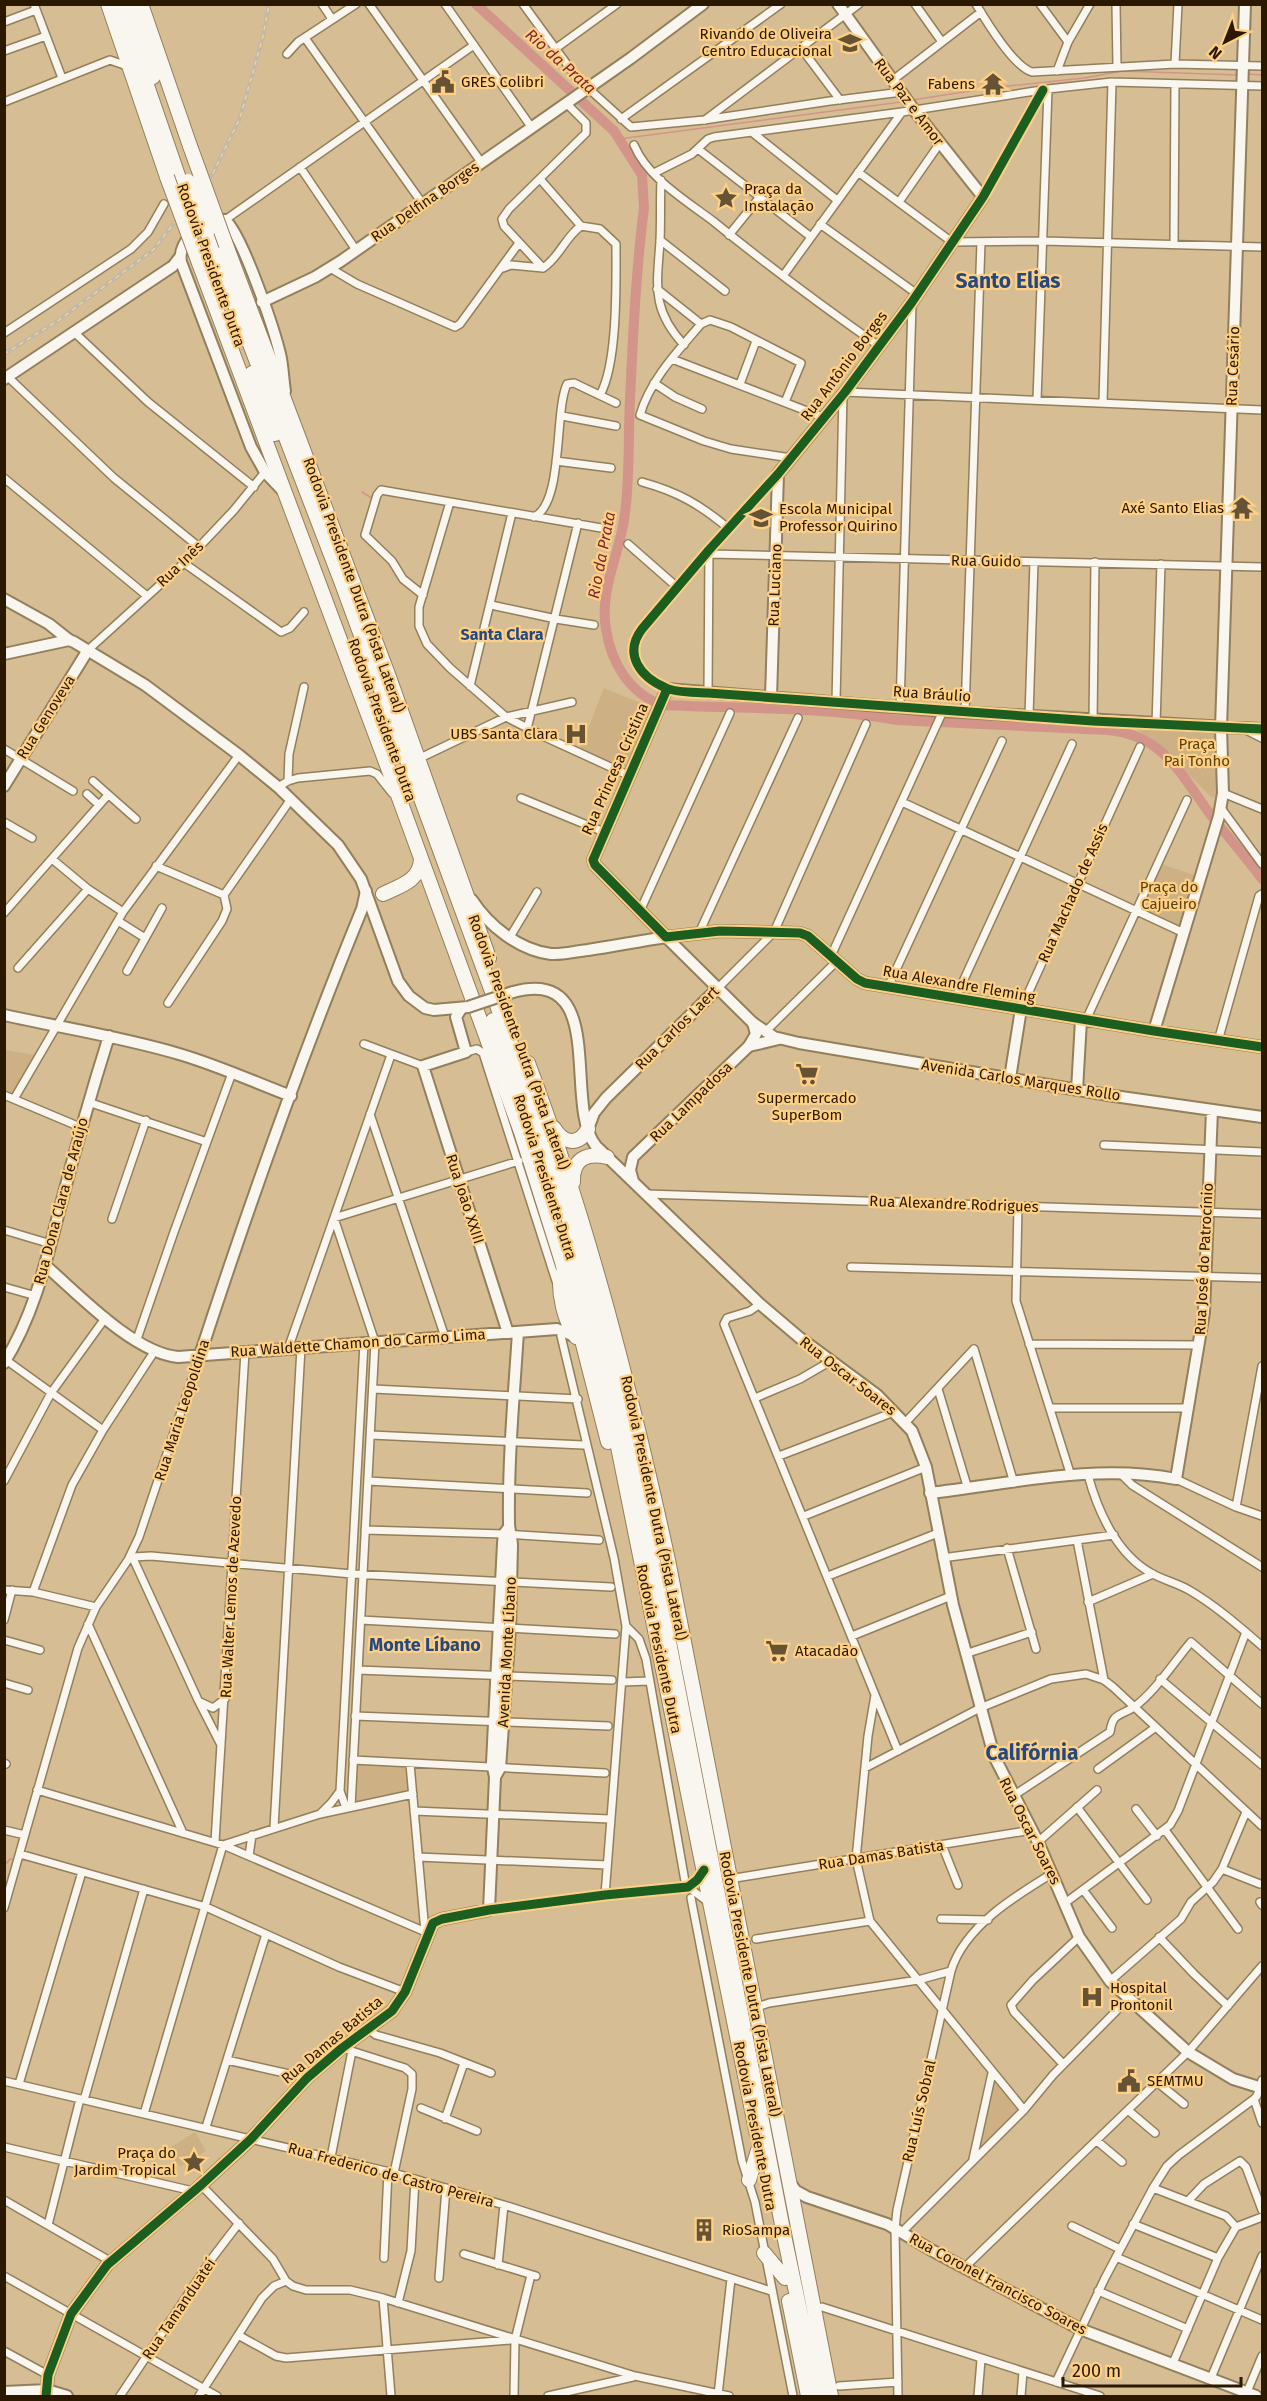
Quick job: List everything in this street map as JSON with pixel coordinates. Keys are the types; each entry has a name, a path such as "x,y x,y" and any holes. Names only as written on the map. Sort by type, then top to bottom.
{"highway":[{"name":"Rodovia Presidente Dutra (Pista Lateral)","path":"108,4 167,177 518,1122 562,1262 638,1545"},
{"name":"Rodovia Presidente Dutra","path":"119,4 185,186 341,581 523,1076 588,1279 639,1487 785,2240 818,2397"},
{"name":"Rodovia Presidente Dutra","path":"130,4 185,186"},
{"name":"Rodovia Presidente Dutra (Pista Lateral)","path":"141,4 226,245 336,532 548,1116 603,1291 640,1432 668,1560 788,2180 835,2391"},
{"path":"148,4 174,80 179,114"},
{"name":"Rodovia Presidente Dutra","path":"204,234 487,1003 547,1176 582,1294 611,1412 808,2397"},
{"name":"Rua Maria Leopoldina","path":"382,894 414,878 420,871 421,859"},
{"path":"548,1116 557,1133 567,1142 580,1140 588,1129"},
{"path":"574,1193 573,1170 582,1158 591,1154 607,1157"},
{"path":"562,1262 561,1294 565,1330 586,1355"},
{"path":"749,2180 759,2147"},
{"path":"764,2253 785,2278"}],"street":[{"path":"322,4 333,19"},
{"path":"287,54 305,38 356,4"},
{"path":"369,4 482,162"},
{"path":"445,4 532,128"},
{"path":"523,4 584,90 631,127 704,120 840,100 907,103"},
{"path":"555,49 616,4"},
{"name":"Rua Delfina Borges","path":"262,302 330,268 532,128 704,4"},
{"path":"621,119 781,4"},
{"name":"Rua Paz e Amor","path":"838,4 907,103 983,197"},
{"path":"704,120 859,4"},
{"path":"915,4 942,42"},
{"path":"976,4 1008,49 1027,70 1057,71 1175,64 1243,76 1263,86"},
{"path":"1040,4 1068,42"},
{"path":"1057,71 1068,42 1090,4"},
{"path":"1116,4 1117,66"},
{"path":"1175,64 1178,4"},
{"name":"Rua Cesário","path":"1154,1032 1215,831 1223,793 1221,728 1245,4"},
{"path":"4,22 35,7 62,78"},
{"path":"893,80 981,12"},
{"path":"4,51 46,36"},
{"path":"305,38 422,203"},
{"path":"110,60 120,41"},
{"path":"286,495 266,472 240,423 179,264 182,244 189,235 214,221 225,220 474,45"},
{"path":"801,48 840,100"},
{"path":"4,102 110,60 118,61 129,67"},
{"path":"654,173 698,149 708,139 714,137 753,133 907,103 1112,82 1175,84 1243,76 1263,66"},
{"path":"1103,403 1112,82"},
{"path":"1174,244 1175,84"},
{"path":"1036,400 1043,241 1046,90"},
{"name":"Rua Antônio Borges","path":"665,693 636,662 632,648 636,637 728,528 778,474 844,394 914,298 983,197 1046,90"},
{"path":"543,268 504,226 502,219 504,214 586,133 586,123 568,102"},
{"path":"728,102 738,115"},
{"path":"783,276 907,103"},
{"path":"753,133 837,200"},
{"path":"898,202 940,143"},
{"path":"634,145 639,156 661,180 729,235 879,346"},
{"path":"698,149 811,237"},
{"path":"300,167 356,250"},
{"path":"858,172 952,242 1107,242 1263,247"},
{"path":"540,179 582,226 600,229 616,244 612,350 605,386 600,395"},
{"path":"661,180 657,290 662,314 668,326 684,345"},
{"path":"729,235 759,198"},
{"path":"4,333 131,249 148,232 164,204"},
{"path":"225,220 232,227 242,247 280,355 286,406"},
{"path":"820,224 914,298 900,707"},
{"path":"543,268 571,235 582,226"},
{"path":"660,240 725,291"},
{"path":"965,712 981,242"},
{"path":"330,268 357,284 455,327 460,324 503,268 519,243"},
{"path":"179,264 6,378 114,478 199,547"},
{"path":"503,268 511,265 543,268"},
{"path":"657,290 701,324"},
{"path":"785,402 800,366 799,362 716,320 707,320 701,324 654,383 645,398 640,415 722,447 791,458"},
{"path":"75,333 148,402 254,487"},
{"path":"740,384 756,341"},
{"path":"672,359 825,418"},
{"path":"534,517 547,503 556,462 565,388 568,383 574,383 616,403"},
{"path":"654,383 675,397 702,409"},
{"path":"836,702 844,394 975,397 1263,410"},
{"path":"562,416 616,426"},
{"path":"556,462 611,468"},
{"name":"Rua Inês","path":"88,650 184,563 266,472"},
{"name":"Rua Luciano","path":"771,697 778,474"},
{"path":"4,478 147,596"},
{"path":"642,482 687,498 728,528"},
{"path":"423,595 403,579 392,561 367,537 365,532 381,490 607,528"},
{"path":"446,501 418,617 423,638 437,656 506,717 527,729 630,776"},
{"path":"470,686 512,513"},
{"path":"527,729 578,523"},
{"path":"628,544 677,587"},
{"path":"708,693 710,552"},
{"name":"Rua Guido","path":"710,552 970,561 1263,567"},
{"path":"1029,716 1034,562"},
{"path":"1093,721 1095,562"},
{"path":"184,563 281,632 287,630 304,612"},
{"path":"1156,725 1161,564"},
{"name":"Rua Oscar Soares","path":"4,600 49,624 69,640 145,685 239,755 283,784 291,800 355,859 372,888 382,894"},
{"path":"491,604 594,625"},
{"path":"4,654 69,640"},
{"name":"Rua Genoveva","path":"4,786 88,650"},
{"path":"304,687 283,784 370,771 380,777 401,803"},
{"name":"Rua Bráulio","path":"665,693 708,693 900,707 941,715 965,712 1156,725 1263,729"},
{"name":"Rua Princesa Cristina","path":"594,863 594,855 665,693"},
{"path":"418,759 506,717 572,702"},
{"path":"640,911 730,713"},
{"path":"765,1032 834,958 941,715"},
{"path":"699,933 798,718"},
{"path":"774,932 866,724"},
{"path":"1242,728 1263,738"},
{"path":"888,987 1002,741"},
{"path":"955,999 1071,744"},
{"name":"Rua Machado de Assis","path":"1010,1078 1021,1009 1140,747"},
{"path":"4,749 73,791"},
{"path":"14,1099 123,912 239,755"},
{"path":"93,781 136,819"},
{"path":"1223,793 1263,809"},
{"path":"87,794 99,805"},
{"path":"4,913 108,795"},
{"path":"521,798 604,832"},
{"path":"168,1003 222,921 227,909 224,895 291,800"},
{"path":"1077,1090 1084,1020 1187,800"},
{"path":"902,802 1184,933"},
{"path":"1220,812 1263,864"},
{"path":"4,822 32,838"},
{"name":"Rua Oscar Soares","path":"338,845 358,873 366,891 367,908 398,981 406,994 430,1010 464,1008 532,988 557,996 571,1010 576,1028 588,1129 592,1141 760,1304 877,1395 905,1423 916,1439 926,1467 942,1558 965,1654 994,1756 1053,1872 1079,1937 1110,1981 1188,2052 1233,2079 1262,2086"},
{"path":"52,859 88,889 123,912"},
{"name":"Avenida Carlos Marques Rollo","path":"594,863 753,1023 780,1039 1077,1090 1263,1117"},
{"path":"156,866 224,895"},
{"name":"Rua Alexandre Fleming","path":"461,881 484,916 510,938 542,952 560,954 699,933 805,934 859,981 1154,1032 1263,1047"},
{"path":"18,968 88,889"},
{"path":"510,938 537,892"},
{"name":"Rua Maria Leopoldina","path":"4,1908 78,1648 96,1607 132,1556 291,1096 367,908 382,894"},
{"path":"1218,1041 1261,895"},
{"path":"127,971 162,908"},
{"path":"118,921 145,938"},
{"name":"Rua Carlos Laert","path":"588,1129 594,1113 606,1098 774,932"},
{"path":"464,1008 456,1017 466,1052"},
{"path":"4,1015 109,1036 178,1053 291,1096"},
{"path":"749,1046 755,1036 753,1023"},
{"name":"Rua Dona Clara de Araújo","path":"5,1362 8,1348 29,1317 46,1266 80,1127 109,1036"},
{"name":"Avenida Carlos Marques Rollo","path":"749,1046 780,1039"},
{"path":"364,1044 423,1066 477,1049 483,1053 561,1294"},
{"name":"Rua Lampadosa","path":"633,1157 749,1046"},
{"path":"288,1348 391,1055"},
{"name":"Rua João XXIII","path":"423,1066 459,1180 513,1332"},
{"path":"136,1342 232,1073"},
{"path":"4,1095 80,1127"},
{"path":"88,1102 207,1142"},
{"name":"Rua José do Patrocínio","path":"1176,1479 1199,1345 1206,1276 1212,1110"},
{"path":"370,1114 445,1337"},
{"path":"112,1220 146,1120"},
{"path":"1104,1145 1263,1152"},
{"path":"607,1157 619,1160 633,1157 630,1170 634,1182"},
{"path":"334,1218 519,1161"},
{"name":"Rua Alexandre Rodrigues","path":"646,1194 1263,1214"},
{"path":"1018,1206 1016,1301 1071,1476"},
{"path":"334,1218 370,1342 373,1389 356,1716 348,1808"},
{"path":"4,1230 51,1244"},
{"name":"Rua Waldette Chamon do Carmo Lima","path":"46,1266 136,1342 154,1352 178,1357 565,1330"},
{"path":"851,1267 1263,1278"},
{"path":"4,1287 36,1296"},
{"path":"760,1304 750,1311 726,1319 724,1324 898,1751"},
{"path":"4,1481 51,1393 106,1317"},
{"path":"565,1330 578,1400 614,1558 626,1626 605,1895"},
{"name":"Avenida Monte Líbano","path":"489,1910 514,1397 513,1332"},
{"path":"348,1808 340,1791 352,1574 370,1342"},
{"path":"1029,1344 1199,1345"},
{"path":"274,1828 301,1348"},
{"path":"905,1423 974,1349 1014,1483"},
{"path":"33,1593 64,1502 103,1430 154,1352"},
{"name":"Rua Walter Lemos de Azevedo","path":"144,2114 206,1907 219,1844 231,1565 245,1352"},
{"path":"755,1398 801,1379 831,1361"},
{"path":"5,1362 103,1430"},
{"path":"1236,1507 1263,1366"},
{"path":"373,1389 578,1400"},
{"path":"938,1389 968,1489"},
{"path":"1050,1408 1189,1408"},
{"path":"779,1456 894,1412"},
{"path":"370,1435 583,1445"},
{"path":"804,1516 926,1467"},
{"path":"1121,1474 1132,1485 1263,1567"},
{"path":"930,1493 1071,1476 1150,1474 1176,1479 1236,1507 1263,1516"},
{"path":"1088,1475 1098,1507 1114,1535 1133,1559 1153,1574 1189,1590 1263,1646"},
{"path":"368,1481 587,1493"},
{"path":"365,1530 508,1532 598,1540"},
{"path":"828,1576 938,1533"},
{"path":"942,1558 1114,1535"},
{"path":"1077,1540 1104,1680"},
{"path":"1007,1548 1036,1649"},
{"path":"222,1747 132,1556 363,1575 611,1587"},
{"path":"1088,1602 1153,1574"},
{"path":"4,1620 8,1590 96,1607"},
{"path":"852,1636 951,1596"},
{"path":"360,1620 615,1634"},
{"path":"88,1624 183,1833"},
{"path":"626,1626 636,1634 641,1642 687,1887 709,1904"},
{"path":"965,1654 1032,1632"},
{"path":"1065,1904 1165,1830 1178,1811 1246,1632"},
{"path":"4,1640 40,1650"},
{"path":"1013,1796 1110,1732 1110,1723 1113,1719 1135,1706 1191,1642 1263,1704"},
{"path":"358,1670 612,1680"},
{"path":"865,1768 981,1708 1060,1677 1086,1674 1104,1680 1135,1706 1263,1826"},
{"path":"1160,1679 1263,1765"},
{"path":"622,1682 650,1681"},
{"path":"4,1683 28,1690"},
{"path":"875,1695 856,1859 870,1921 1024,2110"},
{"path":"198,1700 213,1708 225,1699"},
{"path":"356,1716 608,1726"},
{"path":"1098,1769 1156,1727"},
{"path":"353,1760 496,1771 605,1773"},
{"path":"411,1764 426,1933"},
{"path":"38,1790 219,1844 426,1933"},
{"path":"1038,1842 1097,1790"},
{"path":"320,1814 340,1791"},
{"path":"219,1844 320,1814 413,1794"},
{"path":"1077,1807 1147,1900"},
{"path":"1136,1809 1157,1836"},
{"path":"414,1812 610,1819"},
{"path":"1110,1981 1183,1917 1191,1902 1207,1888 1222,1869 1246,1812"},
{"path":"4,1830 25,1834"},
{"name":"Rua Damas Batista","path":"729,1879 1032,1830"},
{"path":"1165,1830 1238,1929"},
{"path":"249,1856 252,1835"},
{"path":"942,1845 958,1885"},
{"path":"19,1857 206,1907 339,1967 405,1992"},
{"path":"418,1857 607,1865"},
{"path":"1222,1869 1260,1884"},
{"path":"426,1933 436,1921 489,1910 687,1887 698,1880 704,1870"},
{"path":"19,2084 82,1872"},
{"name":"Rua Luís Sobral","path":"898,2397 898,2231 902,2187 951,1971 957,1953 988,1920 1026,1889 1053,1872"},
{"path":"48,2225 64,2161 144,1889"},
{"path":"1084,1891 1112,1928"},
{"path":"691,1898 742,2161 749,2180 793,2397"},
{"path":"941,1920 988,1920"},
{"path":"756,1940 870,1921"},
{"name":"Rua Damas Batista","path":"48,2375 71,2314 110,2261 251,2139 307,2078 347,2049 392,2011 405,1992 426,1933"},
{"path":"206,2127 266,1934"},
{"path":"1160,1936 1194,1974 1228,2006"},
{"path":"1063,2064 1014,2012 1011,2005 1033,1980 1079,1937"},
{"path":"964,2268 1188,2052 1263,1966"},
{"path":"754,2008 769,2003 918,1980 951,1971"},
{"path":"898,2231 1024,2110 1063,2064 1128,1999"},
{"path":"369,2030 376,2035 431,2050 491,2073"},
{"path":"331,2157 347,2049 405,2068 412,2074 412,2089 391,2172 384,2258"},
{"path":"227,2060 307,2078"},
{"path":"445,2119 464,2063"},
{"path":"973,2160 992,2073"},
{"name":"Rua Frederico de Castro Pereira","path":"4,2081 391,2172 504,2205 771,2291"},
{"path":"1157,2082 1184,2104"},
{"path":"1056,2382 1098,2291 1167,2166 1254,2099 1262,2086"},
{"path":"1254,2099 1263,2123"},
{"path":"421,2108 477,2132"},
{"path":"1129,2111 1155,2133"},
{"path":"1097,2141 1122,2162"},
{"path":"4,2147 197,2188 239,2223 273,2259 286,2281 300,2289 350,2290 383,2298 635,2376 729,2397"},
{"path":"1188,2201 1204,2184 1240,2161 1246,2167 1263,2210"},
{"path":"398,2303 411,2251 415,2179"},
{"name":"Rua Coronel Francisco Soares","path":"788,2180 796,2191 807,2197 884,2222 964,2268 1080,2329 1252,2394"},
{"path":"439,2278 446,2188"},
{"path":"1153,2188 1226,2216 1236,2227"},
{"path":"797,2224 798,2205 807,2197"},
{"path":"4,2200 110,2261"},
{"path":"498,2265 504,2205"},
{"path":"1173,2363 1218,2258 1236,2227 1263,2217"},
{"name":"Rua Tamanduateí","path":"120,2397 213,2257 239,2223"},
{"path":"1133,2224 1218,2258"},
{"path":"1072,2226 1120,2249"},
{"path":"464,2254 534,2275 515,2340 514,2397"},
{"path":"1212,2378 1263,2256"},
{"path":"1116,2257 1263,2320"},
{"path":"4,2276 217,2397"},
{"path":"718,2395 731,2278"},
{"path":"199,2397 262,2298 274,2286 286,2281"},
{"path":"1098,2291 1188,2329"},
{"path":"383,2298 391,2397"},
{"path":"822,2307 1100,2397"},
{"path":"473,2343 481,2328"},
{"path":"238,2335 281,2358 515,2340"},
{"path":"4,2351 48,2375 46,2393"},
{"path":"1252,2394 1263,2356"},
{"path":"978,2397 981,2360"},
{"path":"1021,2397 1023,2372"},
{"path":"548,2397 635,2376"},
{"path":"835,2391 898,2382"},
{"path":"1072,2396 1076,2388"},
{"path":"4,2392 46,2393 68,2397"}],"green space":[{"path":"604,688 653,708 626,768 580,749"},
{"name":"Praça Pai Tonho","path":"1131,725 1219,731 1220,793 1212,798 1162,748"},
{"name":"Praça do Cajueiro","path":"1158,863 1200,877 1183,931 1136,910"},
{"path":"5,1050 36,1055 12,1094 5,1091"},
{"path":"355,1764 407,1766 408,1791 354,1802"},
{"path":"994,2080 1018,2111 978,2153"},
{"path":"195,2132 206,2151 180,2167 168,2149"}],"waterway":[{"name":"Rio da Prata","path":"476,4 614,131 642,175 644,208 634,327 627,499 623,528 605,599 608,641 617,665 631,685 651,700 663,705 810,710 897,720 1108,730 1127,733 1157,748 1169,759 1262,879"},
{"path":"912,100 1123,71 1238,75"},
{"path":"1248,74 1262,75"},
{"path":"619,139 901,102"},
{"path":"362,492 373,499"},
{"path":"4,1866 10,1859 15,1859"},
{"path":"20,1860 31,1861"}],"railway":[{"path":"4,354 59,320 153,250 212,175 240,118 263,36 269,4"}],"cycle path":[{"path":"1043,90 983,197 912,302 845,392 778,474 642,629 634,647 634,656 637,664 649,678 670,690 681,692 1093,721 1262,729"},
{"path":"667,689 593,860 595,865 666,937 720,931 800,933 808,936 857,979 865,983 1262,1047"},
{"path":"46,2396 48,2375 71,2314 107,2265 251,2139 307,2078 342,2048 392,2011 405,1992 433,1923 442,1919 489,1910 688,1887 704,1870"}],"place":[{"name":"Rivando de Oliveira Centro Educacional","path":"850,43"},
{"name":"GRES Colibri","path":"443,82"},
{"name":"Fabens","path":"993,84"},
{"name":"Praça da Instalação","path":"726,198"},
{"name":"Axé Santo Elias","path":"1242,508"},
{"name":"Escola Municipal Professor Quirino","path":"761,518"},
{"name":"UBS Santa Clara","path":"576,734"},
{"name":"Supermercado SuperBom","path":"807,1074"},
{"name":"Atacadão","path":"777,1651"},
{"name":"Hospital Prontonil","path":"1092,1997"},
{"name":"SEMTMU","path":"1129,2081"},
{"name":"Praça do Jardim Tropical","path":"194,2162"},
{"name":"RioSampa","path":"704,2230"}],"district":[{"name":"Santo Elias","path":"1008,281"},
{"name":"Santa Clara","path":"502,634"},
{"name":"Monte Líbano","path":"425,1645"},
{"name":"Califórnia","path":"1032,1753"}]}
